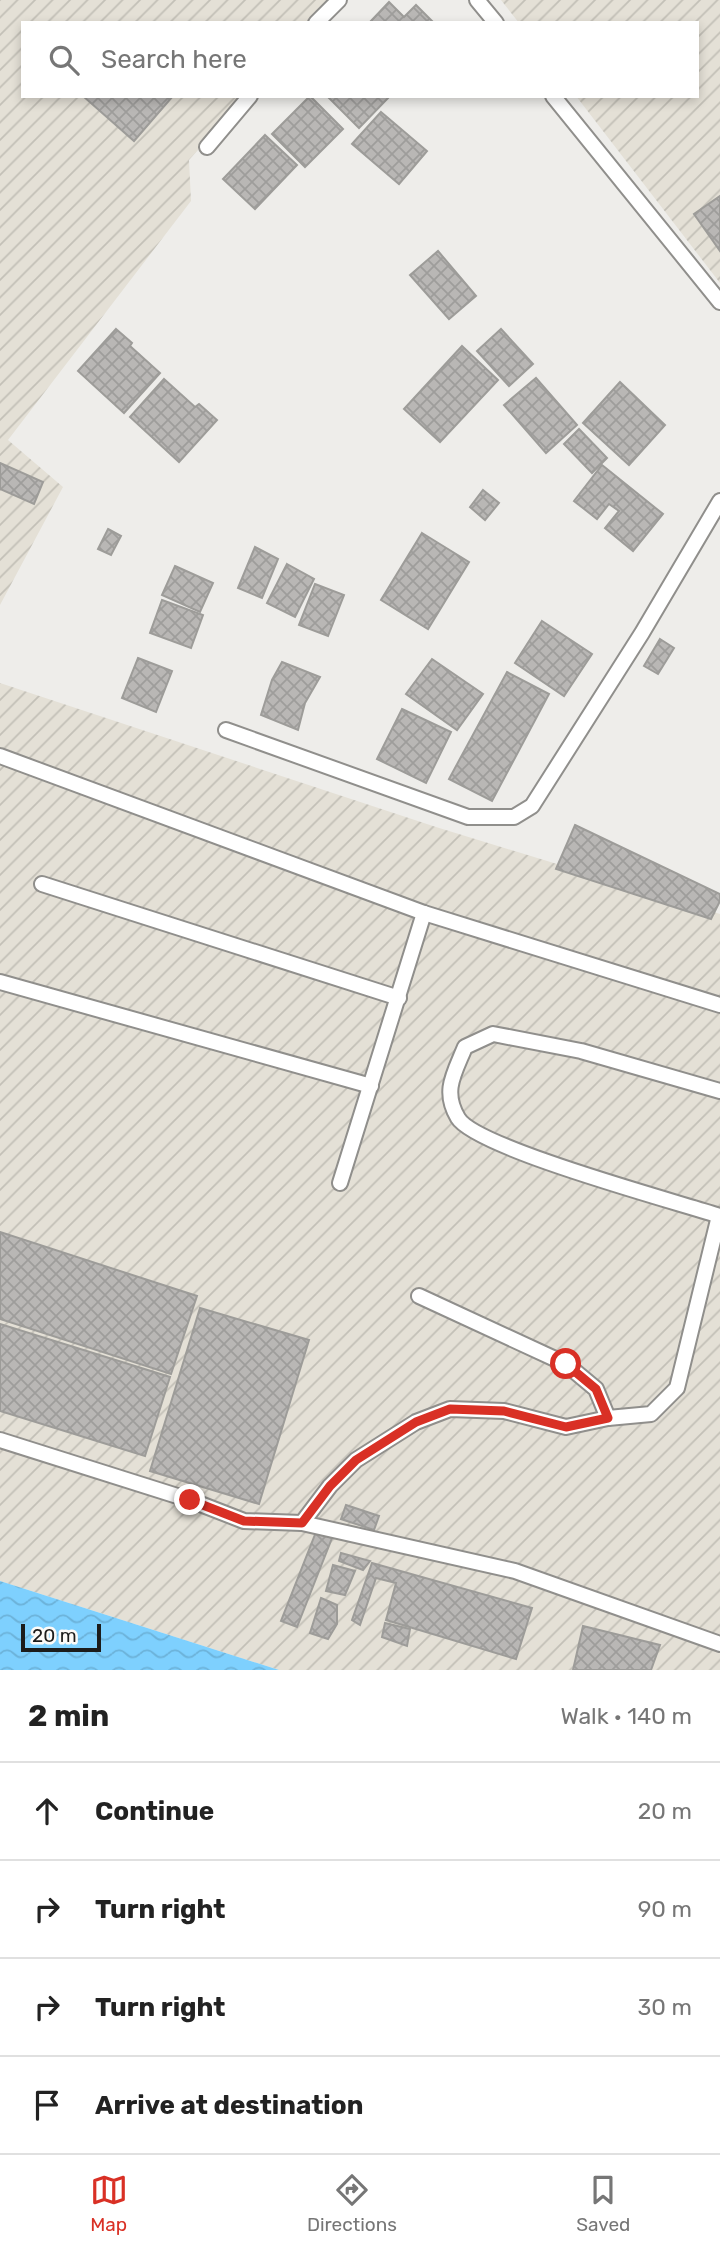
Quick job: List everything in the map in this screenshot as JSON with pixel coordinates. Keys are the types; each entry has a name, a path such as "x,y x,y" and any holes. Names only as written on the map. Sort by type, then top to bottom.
{"lane":[{"path":"318,21 339,0"},
{"path":"477,0 494,21"},
{"path":"207,147 248,98"},
{"path":"555,98 720,302"},
{"path":"226,730 468,817 514,817 532,806 642,633 720,501"},
{"path":"0,756 424,912 720,1005"},
{"path":"41,884 399,998"},
{"path":"340,1183 424,912"},
{"path":"0,982 371,1086"},
{"path":"302,1523 330,1486 356,1460 416,1422 450,1409 504,1411 566,1427 608,1418 651,1414 677,1388 720,1216 543,1161 499,1144 460,1122 452,1104 449,1083 465,1047 493,1034 581,1051 720,1091"},
{"path":"419,1296 566,1364 596,1389 608,1418"},
{"path":"0,1440 190,1500 244,1521 302,1523 515,1571 720,1644"}],"shaded area":[{"path":"0,0 332,0 313,21 21,21 21,98 244,98 189,160 191,201 8,440 63,487 0,605"},
{"path":"501,0 720,0 720,283 578,98 699,98 699,21 517,21"},
{"path":"0,683 436,827 720,914 720,1670 279,1670 0,1581"}],"water":[{"path":"0,1581 279,1670 0,1670"}],"building":[{"path":"389,2 404,17 416,5 432,21 371,21"},
{"path":"85,98 171,98 134,141"},
{"path":"308,98 312,98 343,129 305,167 272,134"},
{"path":"329,98 388,98 359,128"},
{"path":"381,112 427,151 399,184 352,144"},
{"path":"265,135 297,165 255,209 223,179"},
{"path":"720,196 720,251 694,214"},
{"path":"438,251 476,296 449,319 410,275"},
{"path":"116,329 132,343 130,346 160,373 124,413 78,371"},
{"path":"501,329 533,364 509,386 477,351"},
{"path":"462,346 498,380 440,442 404,409"},
{"path":"536,378 577,425 546,453 504,405"},
{"path":"164,379 195,407 199,404 217,420 179,462 130,417"},
{"path":"620,382 665,425 629,465 583,423"},
{"path":"579,429 607,458 592,473 564,444"},
{"path":"0,463 43,482 34,504 0,489"},
{"path":"602,465 663,514 633,551 605,528 619,511 609,504 597,519 574,501"},
{"path":"483,490 499,503 485,520 470,507"},
{"path":"108,529 121,536 111,555 98,549"},
{"path":"422,533 469,562 428,629 381,600"},
{"path":"255,547 278,559 262,598 238,588"},
{"path":"287,564 314,579 295,617 267,603"},
{"path":"175,566 213,583 200,612 162,595"},
{"path":"315,584 344,595 328,636 299,625"},
{"path":"162,600 203,615 191,648 150,633"},
{"path":"542,621 592,654 564,696 515,663"},
{"path":"660,639 674,648 658,674 644,666"},
{"path":"138,658 172,671 156,712 122,698"},
{"path":"432,659 483,694 457,730 406,694"},
{"path":"282,662 320,677 305,703 298,730 261,715 272,680"},
{"path":"507,672 549,694 492,801 449,779"},
{"path":"402,709 451,732 426,783 377,759"},
{"path":"575,825 720,894 720,901 711,919 556,869"},
{"path":"0,1232 197,1296 171,1374 0,1319"},
{"path":"200,1308 309,1340 259,1504 150,1471"},
{"path":"0,1324 170,1377 145,1456 0,1411"},
{"path":"346,1505 379,1516 374,1530 341,1519"},
{"path":"316,1532 332,1538 297,1627 281,1621"},
{"path":"341,1553 370,1561 363,1570 339,1561"},
{"path":"372,1563 532,1608 516,1659 386,1620 396,1583 376,1578 360,1625 352,1620"},
{"path":"333,1565 355,1571 345,1595 326,1591"},
{"path":"321,1598 337,1605 337,1624 328,1639 310,1633"},
{"path":"385,1623 410,1629 407,1646 382,1637"},
{"path":"583,1626 660,1645 651,1670 573,1670"}],"route":[{"path":"190,1500 244,1521 302,1523 330,1486 356,1460 416,1422 450,1409 504,1411 566,1427 608,1418 596,1389 566,1364"}]}
